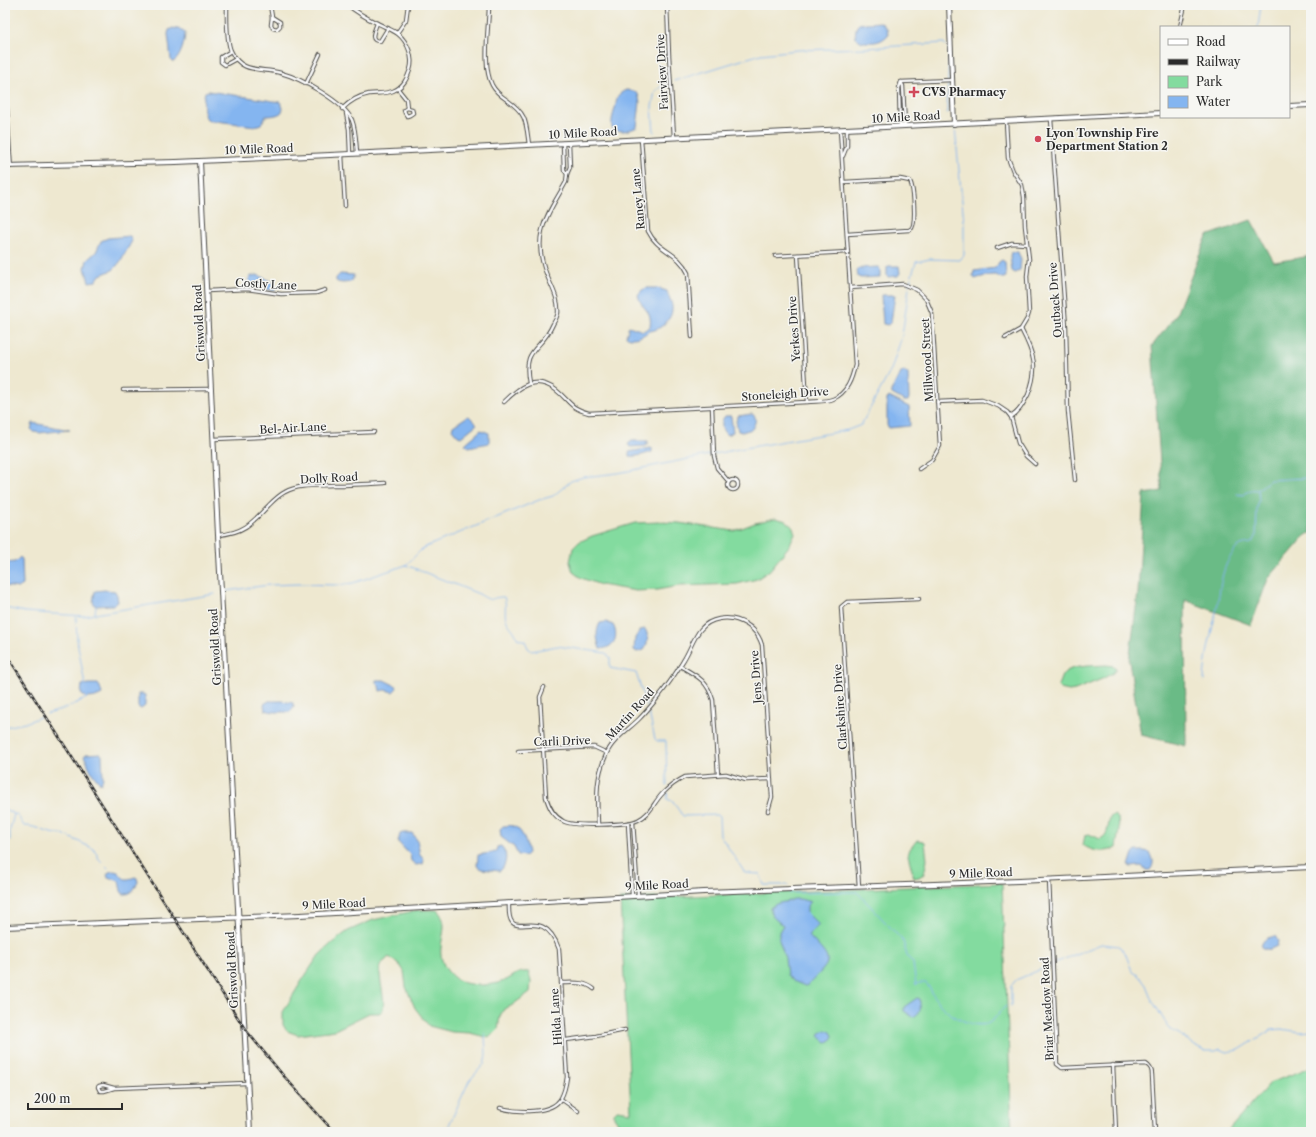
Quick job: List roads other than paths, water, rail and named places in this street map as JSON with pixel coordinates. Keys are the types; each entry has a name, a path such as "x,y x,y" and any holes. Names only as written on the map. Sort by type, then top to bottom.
{"street":[{"path":"227,5 231,51 236,58 245,67 282,73 306,84 337,102 352,120 355,130 357,154"},
{"path":"270,5 272,17 270,25 277,29 280,26 280,22 272,17"},
{"path":"342,109 348,103 362,96 387,93 398,88 406,80 411,68 410,55 404,40 398,33 357,13 348,5"},
{"path":"398,33 406,20 408,5"},
{"path":"489,5 488,73 496,92 521,112 527,127 529,145"},
{"name":"Fairview Drive","path":"667,5 674,138"},
{"path":"949,5 954,124"},
{"path":"1180,26 1185,5"},
{"path":"377,23 372,36 373,40 380,41 388,28"},
{"path":"231,51 221,57 221,62 225,65 236,58"},
{"path":"306,84 320,54"},
{"path":"902,127 899,88 901,82 952,80"},
{"path":"398,88 406,99 407,108"},
{"path":"5,92 10,166"},
{"path":"1290,106 1311,105"},
{"path":"346,113 350,135 350,154"},
{"name":"10 Mile Road","path":"5,166 200,161 357,154 1160,113"},
{"name":"Outback Drive","path":"1051,119 1066,327 1068,411 1075,480"},
{"path":"1005,338 1021,329 1029,312 1027,276 1029,259 1026,244 1023,191 1022,185 1013,171 1008,158 1006,121"},
{"name":"Stoneleigh Drive","path":"842,157 847,146 847,129"},
{"name":"Stoneleigh Drive","path":"529,383 536,382 548,385 557,390 567,402 578,410 589,413 807,402 833,399 845,390 852,379 855,365 840,130"},
{"name":"Raney Lane","path":"641,140 648,231 653,241 678,258 685,266 688,273 692,337"},
{"path":"563,143 564,170 567,174"},
{"path":"504,402 519,388 529,383 527,363 530,354 551,329 558,314 558,302 541,259 540,245 542,226 566,182 567,174 570,168 569,143"},
{"path":"342,154 345,206"},
{"name":"Griswold Road","path":"200,161 218,535 250,1132"},
{"path":"844,182 900,179 910,181 912,188 914,221 912,228 909,230 847,234"},
{"path":"997,248 1012,243 1026,244"},
{"path":"775,256 848,252"},
{"name":"Yerkes Drive","path":"798,255 807,402"},
{"name":"Millwood Street","path":"850,288 903,284 917,290 926,299 932,312 940,446 932,460 919,469"},
{"name":"Costly Lane","path":"207,291 247,289 280,294 325,290"},
{"path":"1011,417 1017,414 1022,406 1034,379 1035,371 1034,362 1027,341 1021,329"},
{"path":"122,390 211,389"},
{"path":"938,402 982,400 998,406 1007,412 1011,417 1018,443 1026,456 1035,464"},
{"path":"712,407 714,456 717,468 729,482"},
{"name":"Bel-Air Lane","path":"214,439 374,432"},
{"name":"Dolly Road","path":"218,535 234,533 245,528 252,523 277,497 290,490 312,486 385,483"},
{"name":"Clarkshire Drive","path":"858,887 841,607 847,602 919,599"},
{"name":"Jens Drive","path":"680,666 698,630 711,621 722,618 734,619 745,624 760,638 763,652 772,797 768,811"},
{"path":"680,666 704,682 711,693 713,700 718,774"},
{"name":"Martin Road","path":"598,824 597,786 600,768 607,753 619,737 639,720 656,700 680,666"},
{"path":"544,687 540,697 546,798 554,815 564,822 577,825 634,822 649,813 662,794 680,780 691,776 726,774 746,780 771,779"},
{"name":"Carli Drive","path":"518,751 594,747 607,753"},
{"path":"634,822 638,895"},
{"path":"628,823 632,895"},
{"name":"9 Mile Road","path":"5,927 239,917 632,895 858,887 1311,867"},
{"name":"Briar Meadow Road","path":"1049,879 1057,1064 1062,1068 1146,1064 1152,1071 1154,1132"},
{"name":"Hilda Lane","path":"508,902 509,916 512,923 543,927 550,932 555,939 558,949 566,1040 567,1077 566,1088 561,1098"},
{"path":"561,983 583,983 594,988"},
{"path":"566,1040 625,1030"},
{"path":"1113,1065 1116,1132"},
{"path":"114,1088 103,1084 98,1088 100,1091 104,1091 114,1088 248,1082"},
{"path":"500,1108 517,1111 544,1109 557,1103 561,1098 578,1111"}],"water":[{"path":"881,22 887,29 888,35 882,40 876,42 862,42 855,37 858,24"},
{"path":"173,28 185,32 180,53 173,62 171,60 168,34 169,30"},
{"path":"626,90 633,91 638,94 640,102 637,127 619,131 612,128 612,118 617,98"},
{"path":"208,91 280,102 283,109 280,114 266,116 261,124 255,126 208,120 206,118 203,103 205,92"},
{"path":"130,236 132,241 120,262 113,270 100,275 96,281 89,282 85,268 87,260 96,252 101,241 108,238"},
{"path":"1011,252 1018,252 1021,260 1020,270 1015,273 1012,271 1010,256"},
{"path":"1002,260 1005,262 1006,277 1002,278 997,275 992,275 975,279 973,276 974,271 995,268"},
{"path":"888,266 899,266 900,273 898,276 887,276"},
{"path":"878,267 880,269 880,277 858,277 857,270 859,268"},
{"path":"340,274 354,275 352,281 342,283 336,281 336,278"},
{"path":"257,275 269,280 276,290 251,286 248,283 249,279 252,276"},
{"path":"647,288 657,288 667,291 672,304 671,315 661,327 649,331 644,335 631,338 626,336 629,326 643,331 650,327 650,317 638,295 642,290"},
{"path":"881,295 895,295 891,322 888,325 883,324"},
{"path":"904,371 908,374 908,401 904,401 892,394 891,391 901,373"},
{"path":"889,397 909,407 910,426 888,428 887,399"},
{"path":"752,414 755,417 755,423 752,429 742,432 738,431 736,421 738,416"},
{"path":"468,416 477,424 461,437 458,436 452,429 453,426"},
{"path":"725,416 731,416 733,432 727,435 723,431 722,426 722,421"},
{"path":"33,423 70,430 39,433 34,432 31,429"},
{"path":"481,430 489,433 489,443 469,447 465,444"},
{"path":"632,441 648,442 646,446 630,447 628,444"},
{"path":"652,448 652,452 638,456 629,456 629,452"},
{"path":"20,557 22,559 23,585 18,588 5,586 5,563 15,562"},
{"path":"95,591 115,591 118,602 113,605 95,606 93,602"},
{"path":"606,622 613,625 616,633 612,644 600,649 597,639 597,629 600,623"},
{"path":"645,629 648,640 644,650 637,652 634,650 635,638 640,630"},
{"path":"376,680 384,680 397,688 393,692 385,690 380,691"},
{"path":"98,684 102,694 91,698 83,696 81,694 82,685"},
{"path":"138,694 145,695 145,706 141,709 138,707"},
{"path":"269,701 293,703 294,708 290,712 273,712 265,710 264,704"},
{"path":"100,753 102,755 103,778 101,784 93,774 84,756 86,754"},
{"path":"503,826 513,826 522,834 528,853 525,856 518,855 514,847 501,837 500,829"},
{"path":"412,833 417,840 420,855 424,860 423,864 416,865 411,861 410,855 398,842 400,834"},
{"path":"501,846 505,852 506,859 504,866 500,871 481,869 477,866 478,855 496,852 497,847"},
{"path":"1137,851 1150,852 1153,866 1150,870 1145,870 1142,866 1129,866 1133,853"},
{"path":"109,872 118,872 125,879 137,878 138,882 129,894 123,894 119,881 108,877 107,875"},
{"path":"794,899 811,902 807,906 807,913 819,925 809,936 823,951 827,961 822,970 808,985 805,986 793,981 787,975 785,958 779,940 779,932 783,925 776,920 770,908 779,903"},
{"path":"1275,936 1278,941 1277,946 1269,949 1261,947 1264,940"},
{"path":"917,998 920,999 920,1011 913,1017 904,1011 904,1007"},
{"path":"826,1030 831,1032 833,1036 830,1041 826,1042 820,1037 819,1034"}],"waterway":[{"path":"1258,26 1261,5"},
{"path":"674,81 761,54 798,50 865,48 944,43 949,49 947,113"},
{"path":"654,132 652,107 655,91 667,83"},
{"path":"909,285 916,262 930,259 960,260 964,255 964,222 955,128"},
{"path":"226,591 269,585 338,585 353,583 406,565 423,548 539,500 553,496 571,481 583,477 618,473 734,450 848,430 861,425 891,370 902,336 909,288"},
{"path":"1204,681 1207,653 1221,581 1225,568 1235,550 1243,544 1251,543 1256,537 1257,508 1259,501 1258,490 1270,480 1311,479"},
{"path":"1237,494 1244,495 1250,490 1258,490"},
{"path":"406,565 479,594 487,599 504,597 505,616 507,622 517,638 525,641 528,648 532,651 557,646 606,653 610,658 610,668 636,673 647,707"},
{"path":"5,608 25,612 83,616 215,594"},
{"path":"94,614 96,606"},
{"path":"76,617 77,640 85,685"},
{"path":"47,714 72,705 87,698 86,696"},
{"path":"649,713 655,739 657,741 666,741 667,786"},
{"path":"5,727 25,723 40,717"},
{"path":"668,792 667,799 672,801 683,816 717,815 719,817 720,835 745,873 760,874 764,885 788,886"},
{"path":"5,809 18,816 24,826 61,834"},
{"path":"10,840 10,830 14,814"},
{"path":"63,834 94,849 99,859 108,868"},
{"path":"789,893 857,892 903,941 907,956 913,963 916,985 918,983 926,983 941,1006 960,1020 968,1023 983,1025 994,1019 1006,1006"},
{"path":"1055,963 1101,944 1119,946 1126,955 1132,971 1139,976 1146,985 1152,1000 1171,1030 1205,1051 1216,1051 1220,1049 1227,1052 1239,1050 1271,1030 1282,1029 1300,1032 1311,1031"},
{"path":"1011,1006 1011,986 1016,980 1051,965"},
{"path":"449,1132 449,1125 469,1081 484,1064 486,1055 485,1033"},
{"path":"1217,1132 1223,1132"}],"railway":[{"path":"5,652 245,1029 282,1074 334,1132"}],"place":[{"name":"CVS Pharmacy","path":"914,92"},
{"name":"Lyon Township Fire Department Station 2","path":"1038,139"}]}
